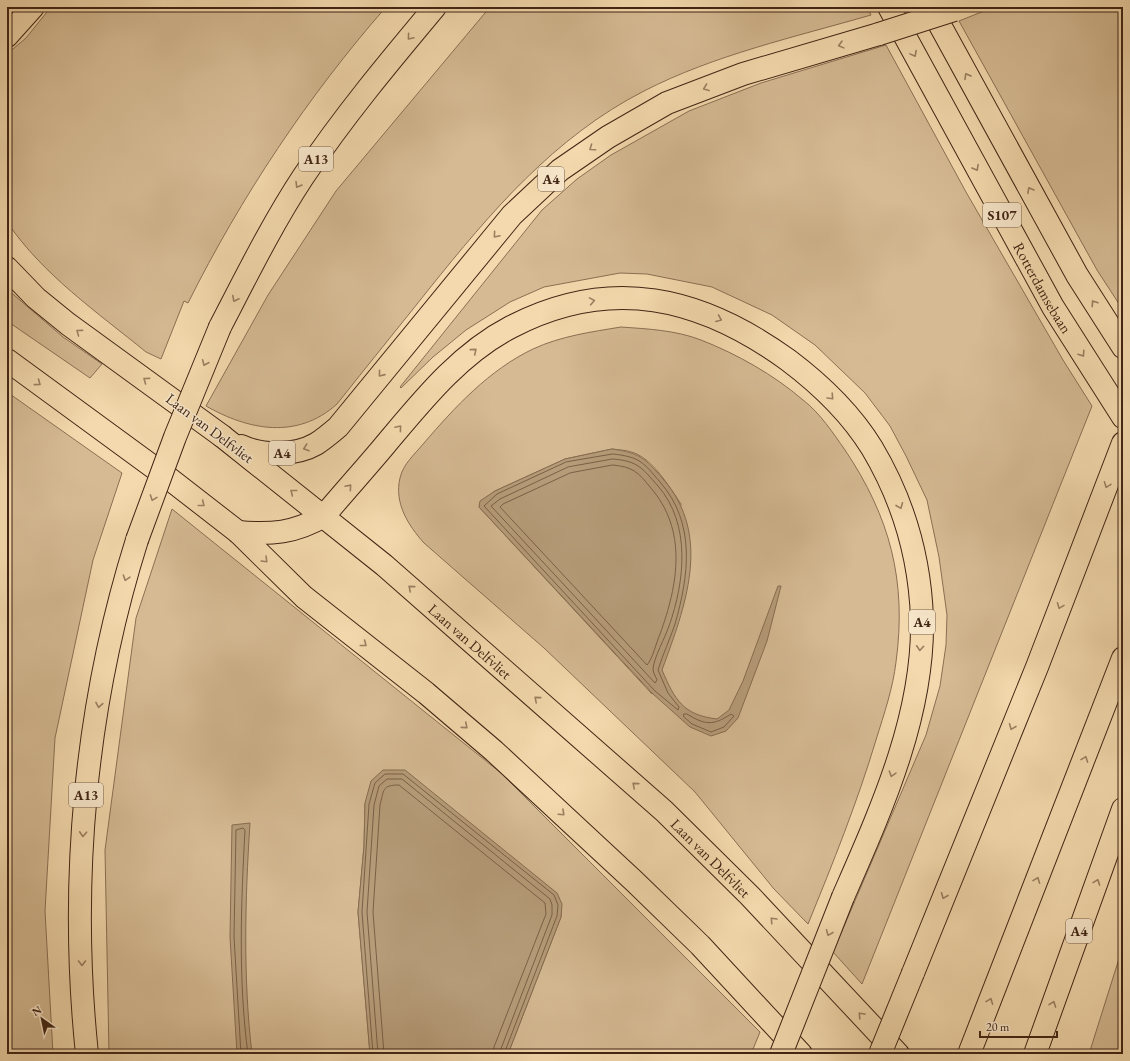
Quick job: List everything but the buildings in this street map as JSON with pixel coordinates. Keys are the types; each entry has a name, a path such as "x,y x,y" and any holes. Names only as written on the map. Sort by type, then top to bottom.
{"main road":[{"path":"7,36 33,7"},
{"name":"A13","path":"87,1054 82,980 81,873 90,751 111,634 123,585 137,540 175,437 220,327 259,252 303,177 375,78 435,7"},
{"name":"Rotterdamsebaan","path":"890,7 1052,307 1123,417"},
{"name":"S107","path":"930,7 1077,275 1123,347"},
{"name":"A4","path":"222,436 250,450 266,453 288,452 315,444 338,427 512,215 560,170 608,136 667,103 743,74 959,9"},
{"name":"Laan van Delfvliet","path":"7,268 36,298 68,324 222,436 324,516 451,623 664,811 750,896 898,1054"},
{"name":"A4","path":"324,516 425,396 444,377 479,347 510,328 541,313 572,304 606,299 636,298 667,302 699,310 728,322 757,339 802,371 824,390 858,428 885,473 902,510 912,542 919,583 922,621 918,668 912,706 902,745 876,819 780,1054"},
{"path":"7,360 171,480 238,532 304,598 426,693 494,751 578,828 700,945 801,1054"},
{"path":"880,1054 1034,674 1122,446"},
{"path":"238,532 266,534 290,531 310,524 324,516"},
{"path":"972,1046 1123,658"},
{"name":"A4","path":"1035,1054 1123,809"}],"shaded area":[{"path":"51,7 386,7 357,41 303,112 253,186 188,303 184,301 161,359 146,352 54,276 21,241 7,222 7,54 26,38"},
{"path":"490,7 867,7 871,15 784,39 698,67 644,91 611,110 581,131 553,154 500,205 452,261 337,404 322,415 306,423 289,427 272,428 239,421 206,406 268,295 336,191"},
{"path":"994,7 1123,7 1123,310 1097,270 959,21"},
{"path":"886,45 966,192 1063,360 1092,406 862,984 833,952 926,735 940,686 946,645 947,615 939,557 927,500 890,426 865,393 815,345 772,315 712,287 647,274 620,273 544,287 510,302 466,330 433,357 401,388 400,387 542,210 577,179 611,155 689,111 761,83"},
{"path":"7,289 63,337 102,364 90,378 7,321"},
{"path":"621,327 671,332 701,340 755,366 792,391 821,417 845,450 861,475 874,500 884,525 892,551 897,577 899,632 895,672 885,711 861,787 808,924 774,889 695,792 544,648 424,543 408,521 401,505 399,487 400,478 404,468 413,455 448,416 487,378 502,367 533,349 554,341 576,335","holes":["612,449 625,450 639,455 646,460 660,474 681,504 652,694 479,507 481,501 495,491 565,459"]},
{"path":"7,392 122,473 93,560 55,738 45,911 53,1054 7,1054"},
{"path":"172,509 501,773 760,1032 751,1054 508,1054 561,917 559,899 555,893 547,887 365,803 364,846 358,912 370,1054 109,1054 105,850 136,618"},
{"path":"1123,946 1123,1054 1089,1054"}],"water":[{"path":"612,449 629,452 636,455 651,466 663,479 678,501 687,524 691,548 690,572 686,597 662,670 676,698 688,710 705,717 717,719 729,710 743,681 778,586 781,586 767,641 738,718 726,731 711,736 690,727 653,694 479,507 480,501 495,491 565,459"},
{"path":"383,770 405,770 557,893 562,904 561,917 508,1054 370,1054 358,912 364,846 365,803 371,781"},
{"path":"250,823 247,881 246,968 252,1054 237,1054 230,937 232,825"}]}
